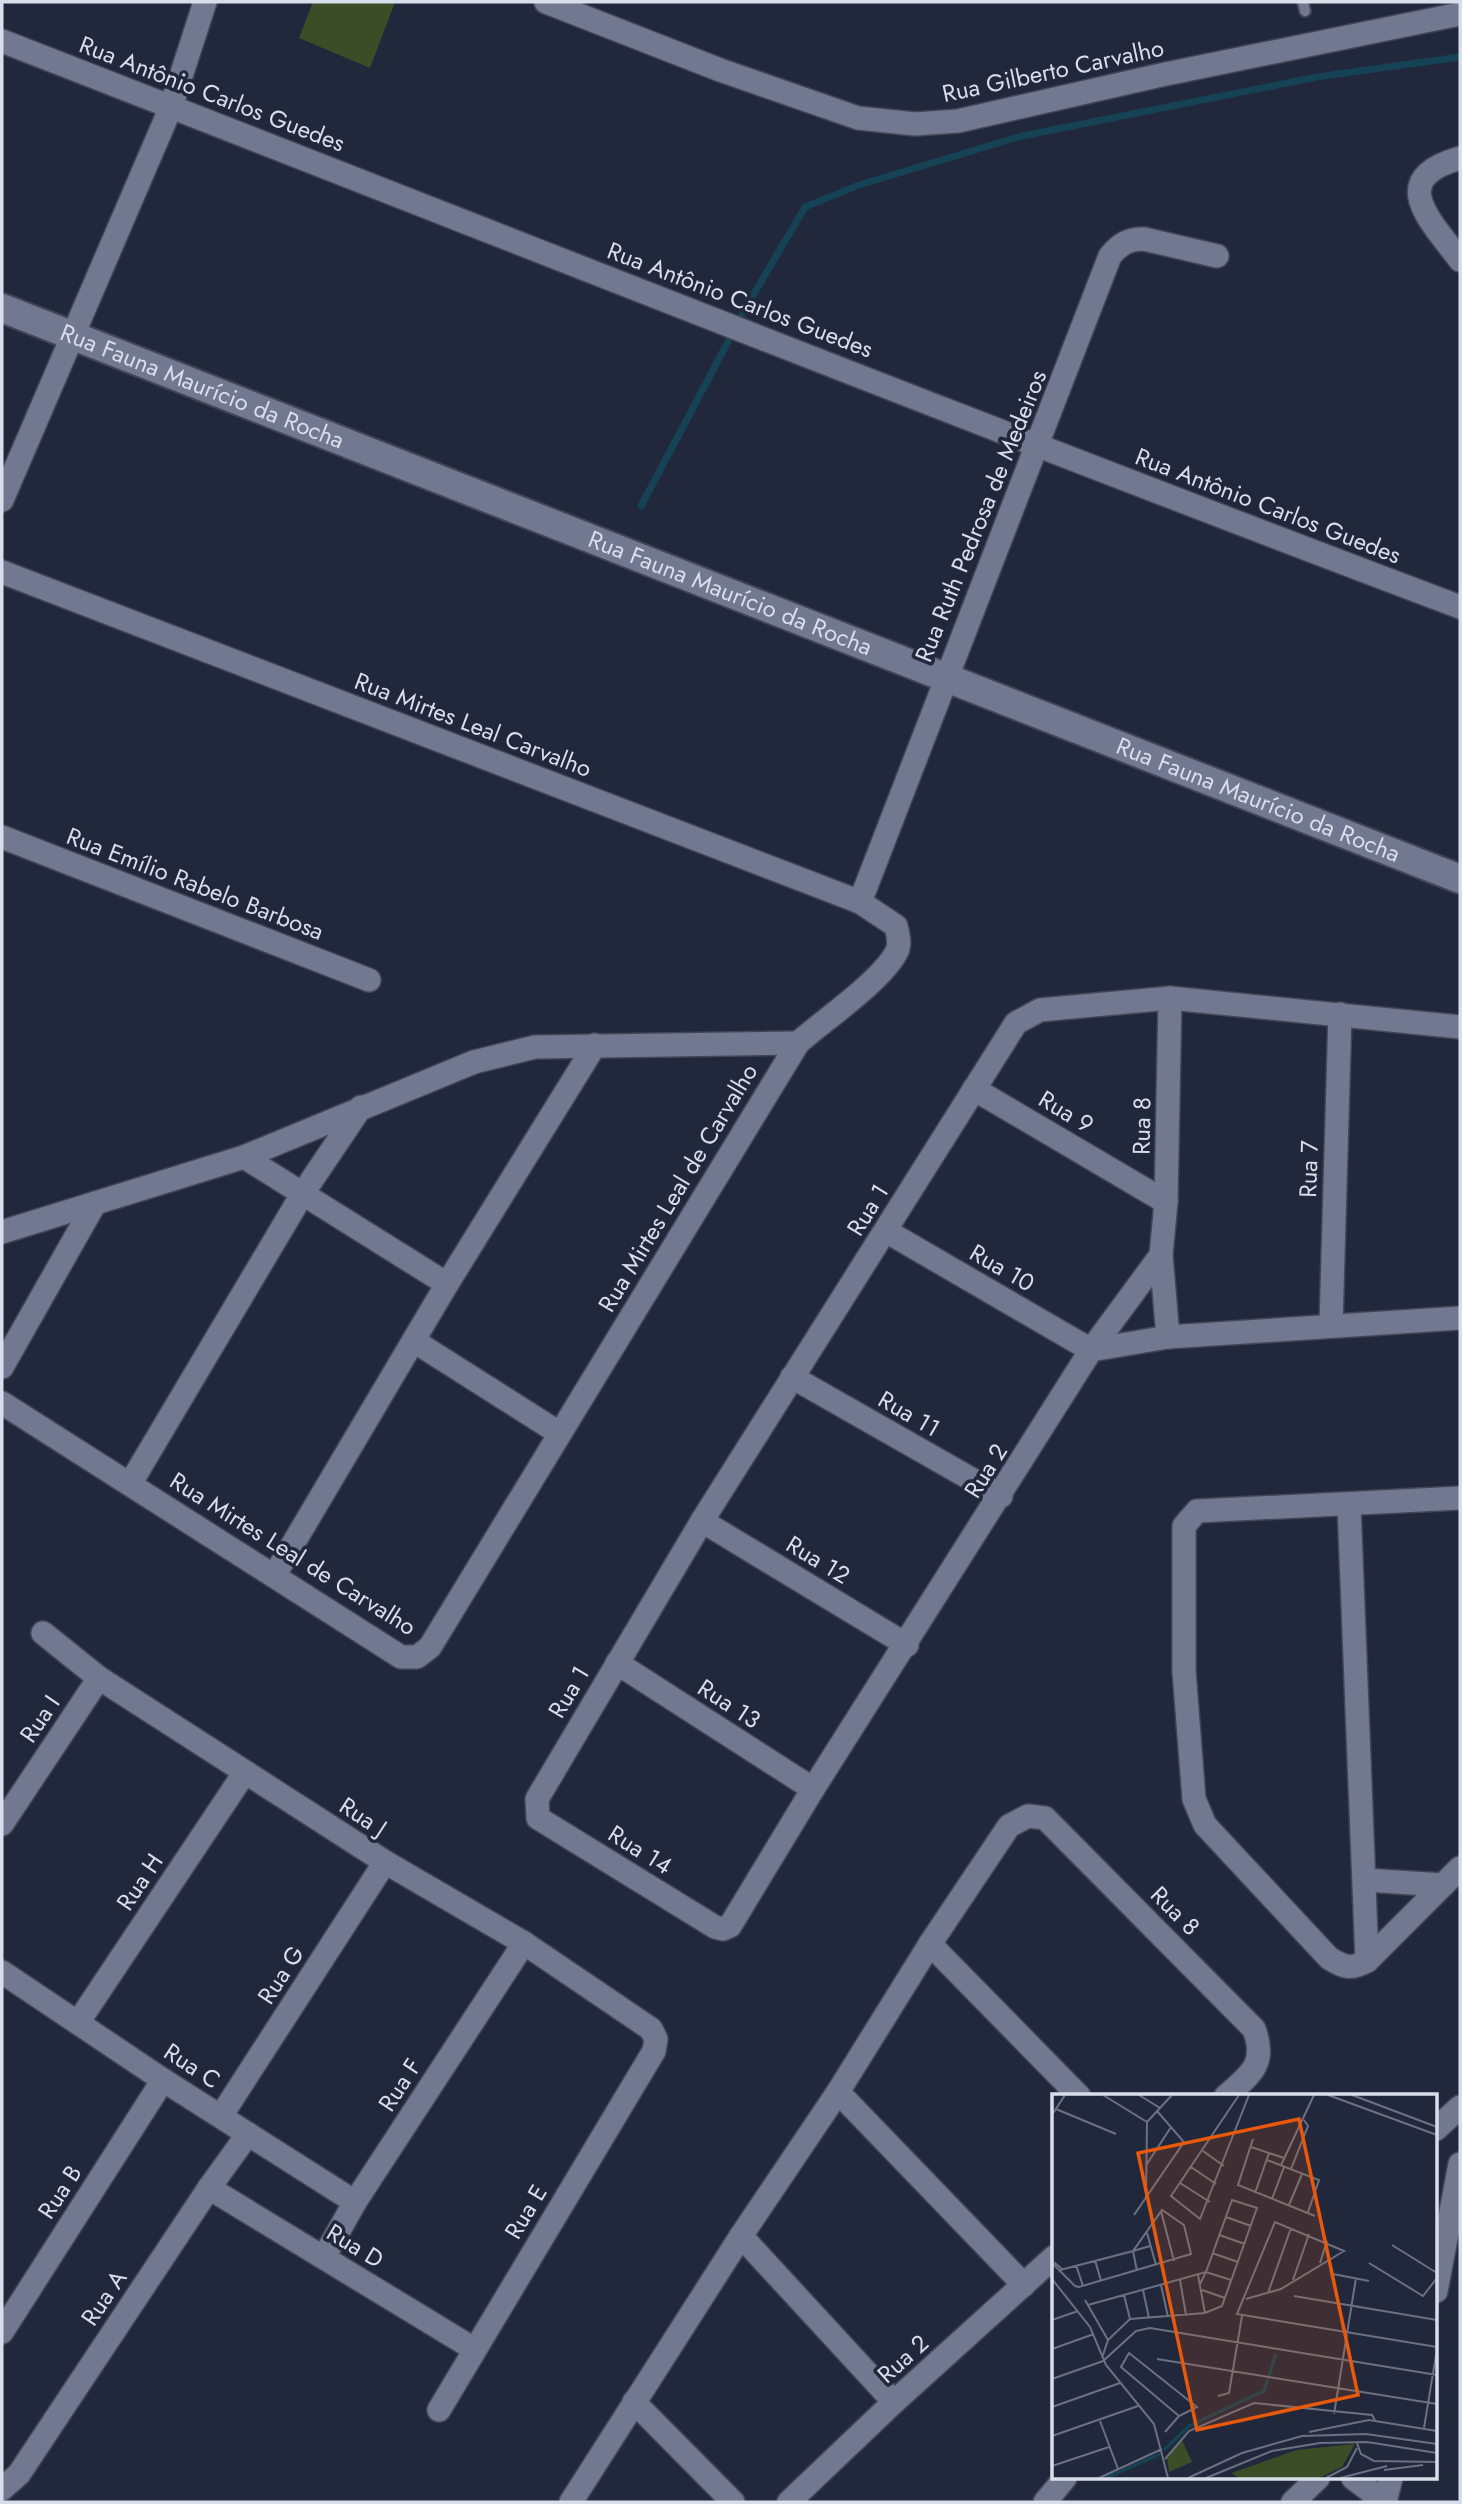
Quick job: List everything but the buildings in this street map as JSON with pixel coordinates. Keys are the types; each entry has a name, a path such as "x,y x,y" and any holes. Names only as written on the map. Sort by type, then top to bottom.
{"street":[{"path":"2,500 171,107 205,2"},
{"name":"Rua Gilberto Carvalho","path":"546,2 720,70 858,118 915,124 958,121 1161,75 1460,14"},
{"name":"Rua Antônio Carlos Guedes","path":"2,41 758,334 1038,447 1460,607"},
{"path":"1460,158 1436,166 1422,178 1418,194 1423,212 1460,260"},
{"name":"Rua Ruth Pedrosa de Medeiros","path":"860,902 1110,256 1119,245 1132,239 1144,239 1217,256"},
{"name":"Rua Fauna Maurício da Rocha","path":"2,307 1460,879"},
{"name":"Rua Mirtes Leal Carvalho","path":"2,572 860,902 896,926 899,940 897,952"},
{"name":"Rua Emílio Rabelo Barbosa","path":"2,837 369,980"},
{"name":"Rua Mirtes Leal de Carvalho","path":"2,1403 401,1657 417,1657 430,1647 797,1043 869,982 897,952"},
{"name":"Rua 1","path":"535,1810 537,1799 702,1521 1016,1023 1040,1010 1170,998 1460,1027"},
{"name":"Rua 8","path":"1168,1337 1161,1255 1166,1202 1170,998"},
{"name":"Rua 7","path":"1331,1325 1340,1014"},
{"name":"Rua Mirtes Leal de Carvalho","path":"2,1232 244,1157 474,1062 535,1047 797,1043"},
{"path":"274,1576 447,1284 595,1045"},
{"name":"Rua 9","path":"974,1089 1166,1202"},
{"name":"Rua Mirtes Leal de Carvalho","path":"130,1484 303,1193 361,1107"},
{"path":"244,1157 447,1284"},
{"path":"2,1367 95,1203"},
{"name":"Rua 10","path":"886,1231 1091,1350"},
{"path":"1091,1350 1161,1255"},
{"path":"1091,1350 1131,1340 1460,1318"},
{"path":"414,1341 559,1433"},
{"name":"Rua 2","path":"723,1929 730,1926 813,1789 907,1645 1091,1350"},
{"name":"Rua 11","path":"792,1377 1001,1496"},
{"path":"1460,1498 1196,1511 1188,1517 1184,1526 1184,1671 1194,1799 1205,1825 1329,1958 1342,1966 1355,1968 1367,1961 1460,1868"},
{"path":"1349,1505 1367,1961"},
{"name":"Rua 12","path":"702,1521 907,1645"},
{"name":"Rua J","path":"43,1633 99,1678 385,1862 524,1943 651,2029 656,2039"},
{"name":"Rua 13","path":"617,1662 813,1789"},
{"name":"Rua I","path":"2,1824 99,1678"},
{"name":"Rua H","path":"79,2021 245,1772"},
{"name":"Rua 14","path":"535,1810 538,1818 715,1927 723,1929"},
{"name":"Rua 8","path":"930,1944 1009,1826 1028,1816 1045,1818 1254,2029 1261,2046 1255,2070 1228,2094"},
{"name":"Rua G","path":"221,2116 385,1862"},
{"path":"1365,1880 1443,1885"},
{"name":"Rua F","path":"324,2257 355,2203 524,1943"},
{"path":"571,2502 741,2236 838,2092 930,1944 1077,2094"},
{"name":"Rua C","path":"2,1972 79,2021 163,2080 355,2203"},
{"name":"Rua E","path":"439,2410 654,2051 656,2039"},
{"name":"Rua B","path":"2,2332 163,2080"},
{"path":"838,2092 1024,2285"},
{"path":"1438,2127 1460,2106"},
{"name":"Rua A","path":"2,2488 19,2474 209,2188 248,2134"},
{"path":"1438,2268 1443,2211 1460,2164"},
{"name":"Rua D","path":"209,2188 474,2349"},
{"path":"741,2236 894,2402"},
{"name":"Rua 2","path":"789,2502 894,2402 1052,2259"},
{"path":"634,2402 733,2502"},
{"path":"1045,2502 1051,2491 1063,2480"},
{"path":"1293,2502 1316,2480"},
{"path":"1356,2480 1385,2502 1390,2480"}],"green space":[{"path":"313,2 395,2 370,68 299,38"}],"waterway":[{"path":"641,506 748,304 805,207 859,185 1022,136 1317,77 1460,57"}]}
